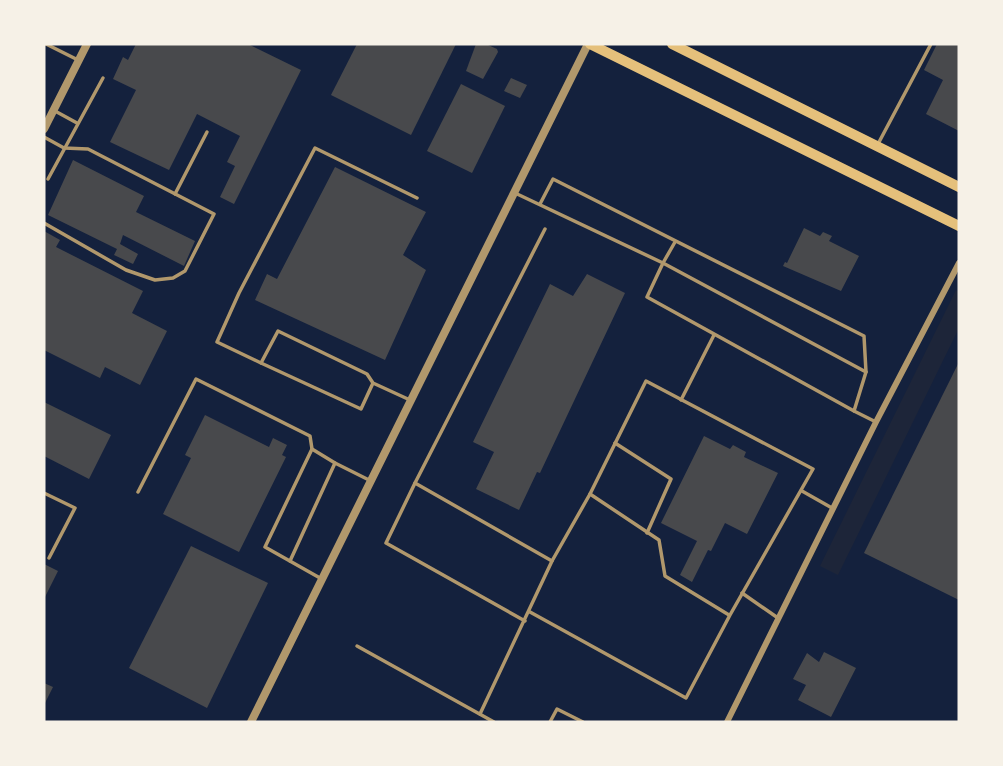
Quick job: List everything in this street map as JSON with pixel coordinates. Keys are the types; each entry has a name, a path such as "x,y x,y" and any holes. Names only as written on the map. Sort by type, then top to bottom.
{"main road":[{"path":"589,44 959,226"},
{"path":"671,44 959,187"}],"street":[{"path":"44,129 87,44"},
{"path":"251,722 589,44"},
{"path":"727,722 876,422 959,263"}],"lane":[{"path":"46,44 78,60"},
{"path":"877,146 931,44"},
{"path":"48,179 103,78"},
{"path":"53,110 77,123"},
{"path":"175,194 207,132"},
{"path":"44,137 64,148 88,149 214,214 186,271 173,278 155,280 126,270 44,223"},
{"path":"373,383 361,409 217,342 239,293 315,148 417,198"},
{"path":"540,204 553,179 864,336 866,372 854,411"},
{"path":"515,193 663,263 866,372"},
{"path":"525,622 386,543 545,229"},
{"path":"675,242 647,297 876,422"},
{"path":"261,363 278,331 367,374 373,383 410,400"},
{"path":"681,400 714,335"},
{"path":"138,492 196,379 310,436 313,449 265,547 323,579"},
{"path":"481,714 552,561 590,494 646,381 813,469 686,698 530,612"},
{"path":"615,443 671,479 648,533"},
{"path":"313,449 371,481"},
{"path":"290,561 335,463"},
{"path":"415,483 552,561"},
{"path":"802,491 834,509"},
{"path":"44,493 75,508 50,558"},
{"path":"590,494 659,540 665,576 730,615"},
{"path":"743,593 780,619"},
{"path":"357,646 494,722"},
{"path":"550,722 557,709 583,722"}],"shaded area":[{"path":"956,290 959,292 959,328 838,575 820,566"}],"building":[{"path":"136,44 248,44 301,70 234,204 220,197 235,166 227,162 240,136 197,114 169,170 110,142 136,90 113,79 123,57 128,60"},
{"path":"357,44 456,44 411,135 331,95"},
{"path":"476,44 486,44 498,52 483,79 466,71"},
{"path":"937,44 959,44 959,131 926,114 943,80 924,70"},
{"path":"511,78 527,85 520,98 504,91"},
{"path":"461,84 505,106 472,173 427,151"},
{"path":"73,160 144,196 136,212 195,241 184,266 123,235 120,244 138,254 133,264 114,255 117,249 48,215"},
{"path":"335,167 426,212 403,255 426,270 385,360 255,300 267,274 277,279"},
{"path":"804,228 820,236 823,232 832,236 829,241 859,256 841,291 783,266"},
{"path":"44,231 60,240 56,247 143,291 132,313 167,331 140,385 105,367 100,378 44,350"},
{"path":"587,274 625,293 540,473 537,472 519,510 476,489 494,452 473,442 550,284 573,296"},
{"path":"959,362 959,600 864,553"},
{"path":"44,402 111,435 89,479 44,456"},
{"path":"205,415 269,447 273,438 287,445 282,455 286,457 239,552 163,514 191,458 185,455"},
{"path":"704,436 730,449 733,445 746,452 744,457 778,473 747,534 725,523 692,582 680,575 697,541 661,523"},
{"path":"191,546 268,583 207,708 129,668"},
{"path":"44,564 58,571 44,599"},
{"path":"824,652 856,668 831,717 798,700 806,685 793,679 807,653 819,662"},
{"path":"44,683 53,687 44,705"}]}
